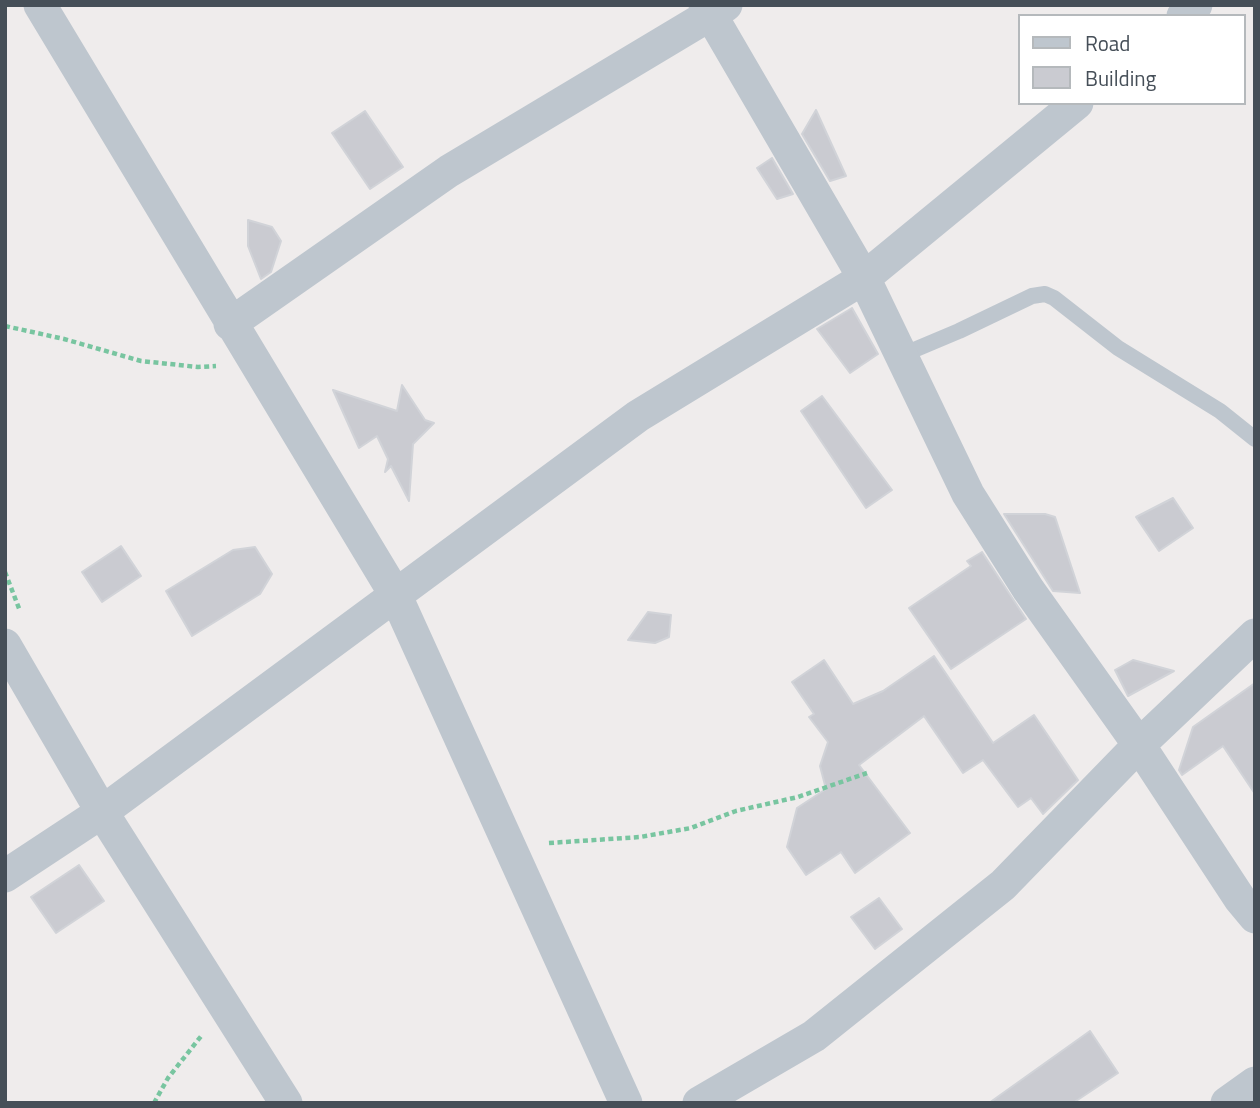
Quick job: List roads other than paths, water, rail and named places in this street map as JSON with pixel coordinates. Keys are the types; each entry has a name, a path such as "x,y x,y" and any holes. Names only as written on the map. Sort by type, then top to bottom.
{"street":[{"path":"40,5 395,594 626,1103"},
{"path":"230,324 449,171 714,9 864,278 968,494 1028,589 1139,745 1255,917"},
{"path":"5,876 102,812 638,416 864,278 1075,105"},
{"path":"699,1103 814,1036 1003,885 1139,745 1255,635"},
{"path":"5,645 102,812 286,1103"},
{"path":"1227,1103 1255,1083"}],"lane":[{"path":"902,355 1032,296 1045,294 1054,298 1118,348 1220,411 1255,439"}]}
